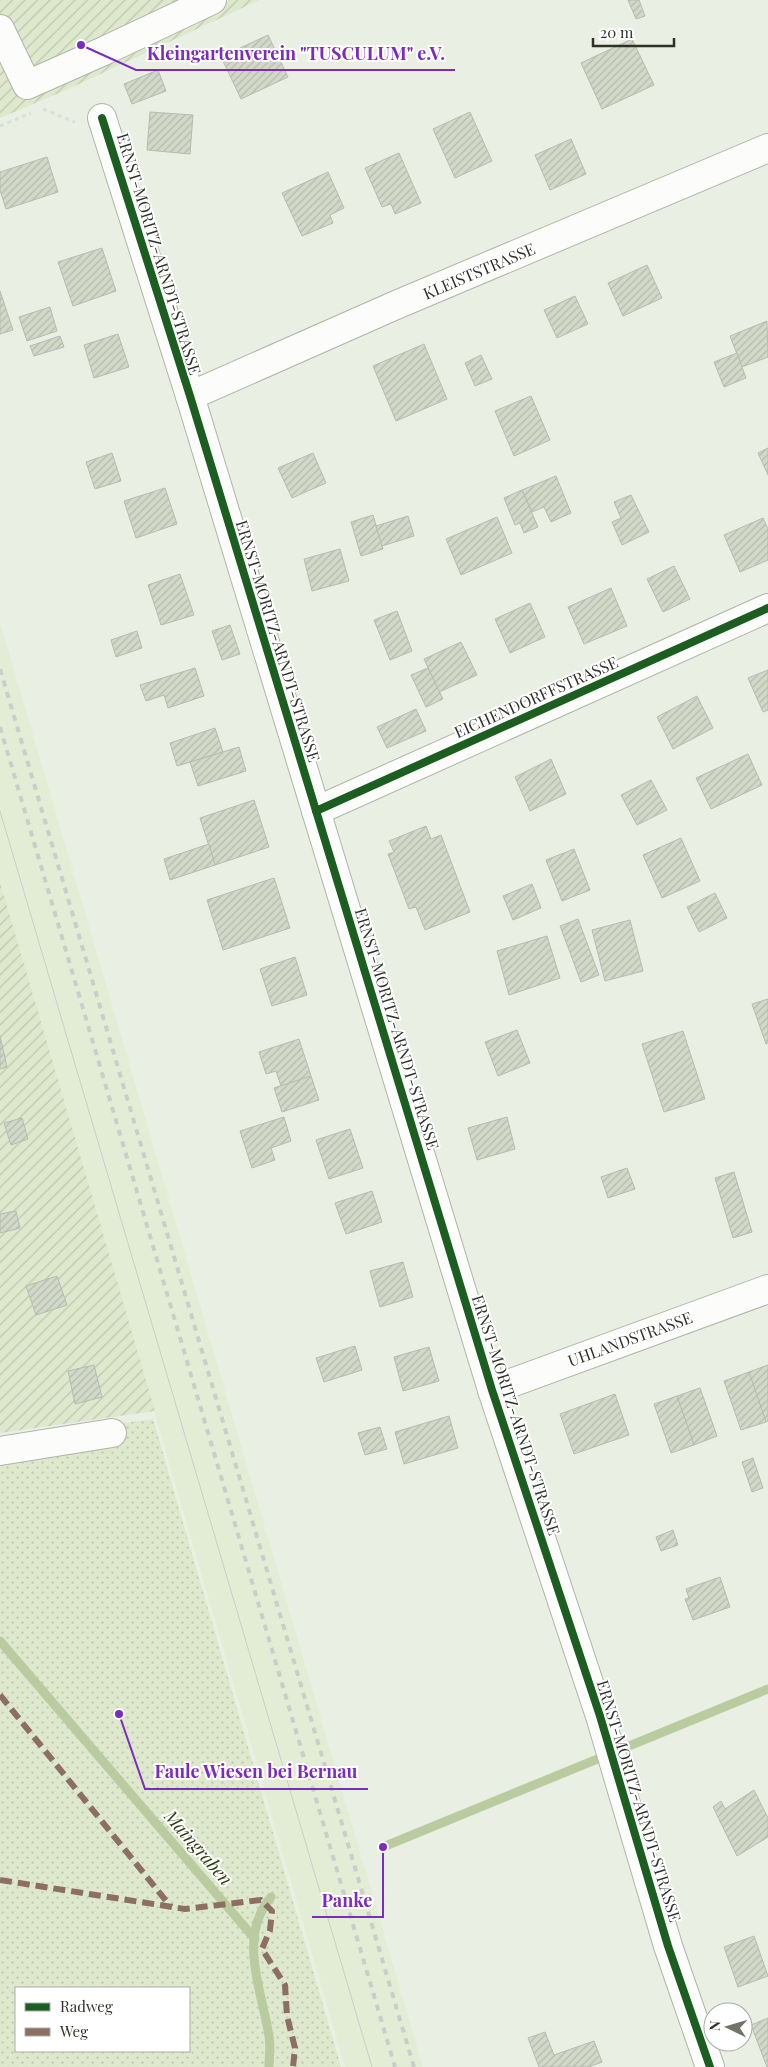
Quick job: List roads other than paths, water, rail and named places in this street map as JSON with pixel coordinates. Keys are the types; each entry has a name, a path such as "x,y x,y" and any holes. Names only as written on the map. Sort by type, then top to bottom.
{"street":[{"path":"0,29 27,85 212,0"},
{"name":"ERNST-MORITZ-ARNDT-STRASSE","path":"102,118 190,396 492,1390 600,1716 668,1946 710,2067"},
{"name":"KLEISTSTRASSE","path":"190,396 396,305 768,148"},
{"name":"EICHENDORFFSTRASSE","path":"316,811 768,608"},
{"name":"UHLANDSTRASSE","path":"492,1390 768,1289"},
{"path":"0,1451 112,1433"}],"waterway":[{"name":"Maingraben","path":"0,1641 255,1939"},
{"path":"383,1847 768,1689"},
{"path":"269,2067 270,2040 258,1983 254,1947 255,1929 261,1913 271,1897"}],"tram line":[{"path":"0,811 372,2067"}],"railway":[{"path":"0,669 414,2067"},
{"path":"0,727 395,2067"}],"place":[{"name":"Kleingartenverein \"TUSCULUM\" e.V.","path":"81,45"},
{"name":"Faule Wiesen bei Bernau","path":"119,1714"},
{"name":"Panke","path":"383,1847"}]}
